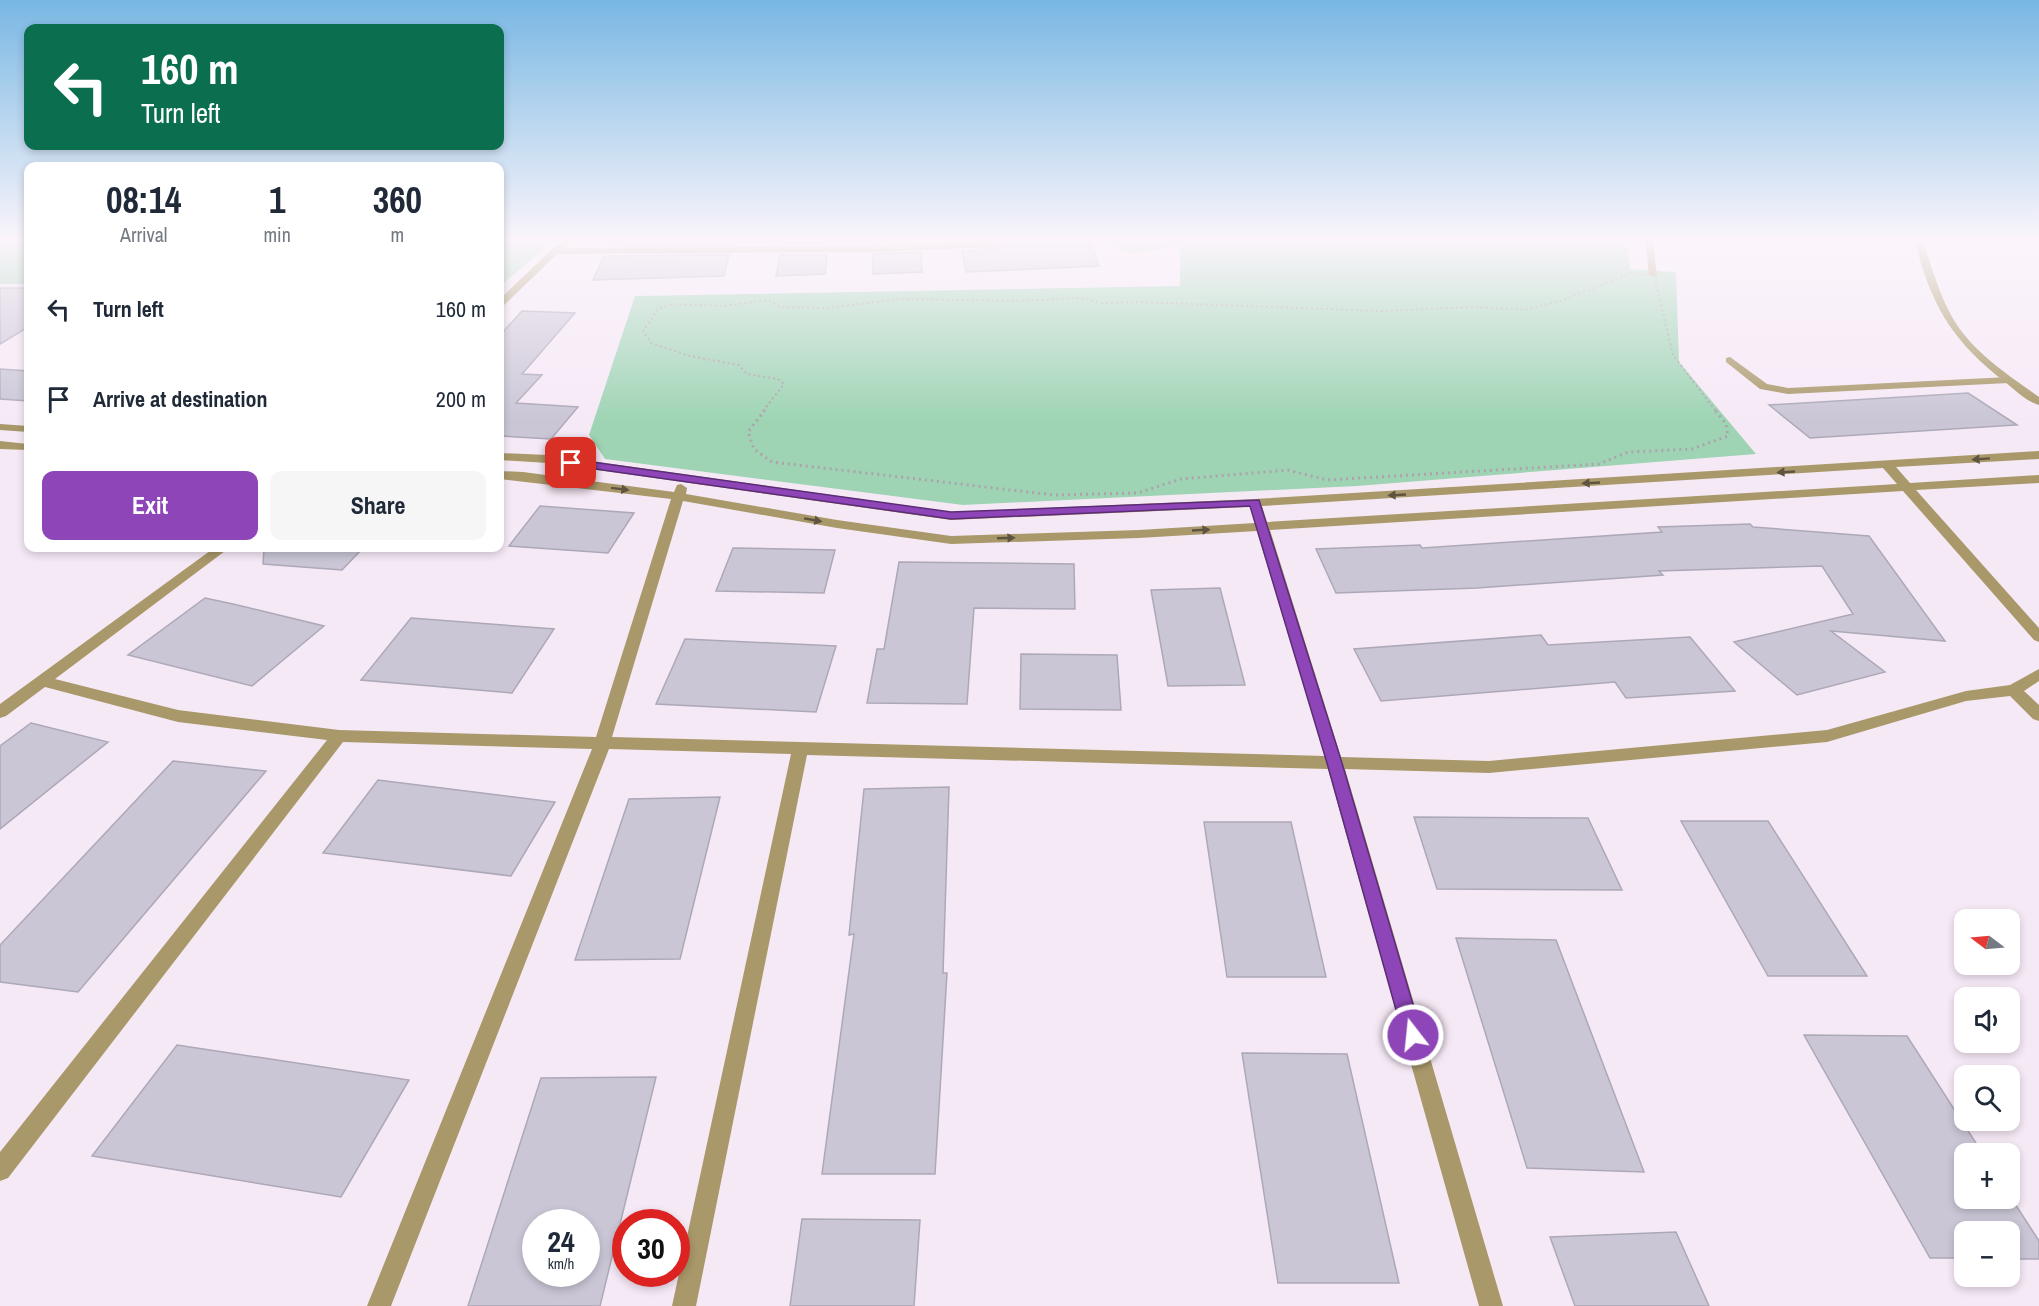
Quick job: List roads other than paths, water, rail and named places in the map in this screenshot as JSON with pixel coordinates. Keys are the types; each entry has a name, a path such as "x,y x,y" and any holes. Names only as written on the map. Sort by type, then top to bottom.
{"street":[{"path":"1940,299 1959,335 2009,380 2039,402"},
{"path":"1730,360 1764,387 1788,391 2009,380"},
{"path":"0,427 24,429"},
{"path":"0,446 24,447"},
{"path":"504,475 682,487 951,516 1255,503 2039,455"},
{"path":"504,456 548,459 682,487 837,524 951,540 1139,534 2039,479"},
{"path":"1888,466 2039,637"},
{"path":"379,1306 602,745 682,487"},
{"path":"1255,503 1264,526 1335,763 1491,1306"},
{"path":"0,712 217,552"},
{"path":"43,681 178,716 339,736 602,745 1489,767 1827,736 1966,696 2014,690 2039,674"},
{"path":"2014,690 2039,715"},
{"path":"0,1170 339,736"},
{"path":"684,1306 800,750"}]}
